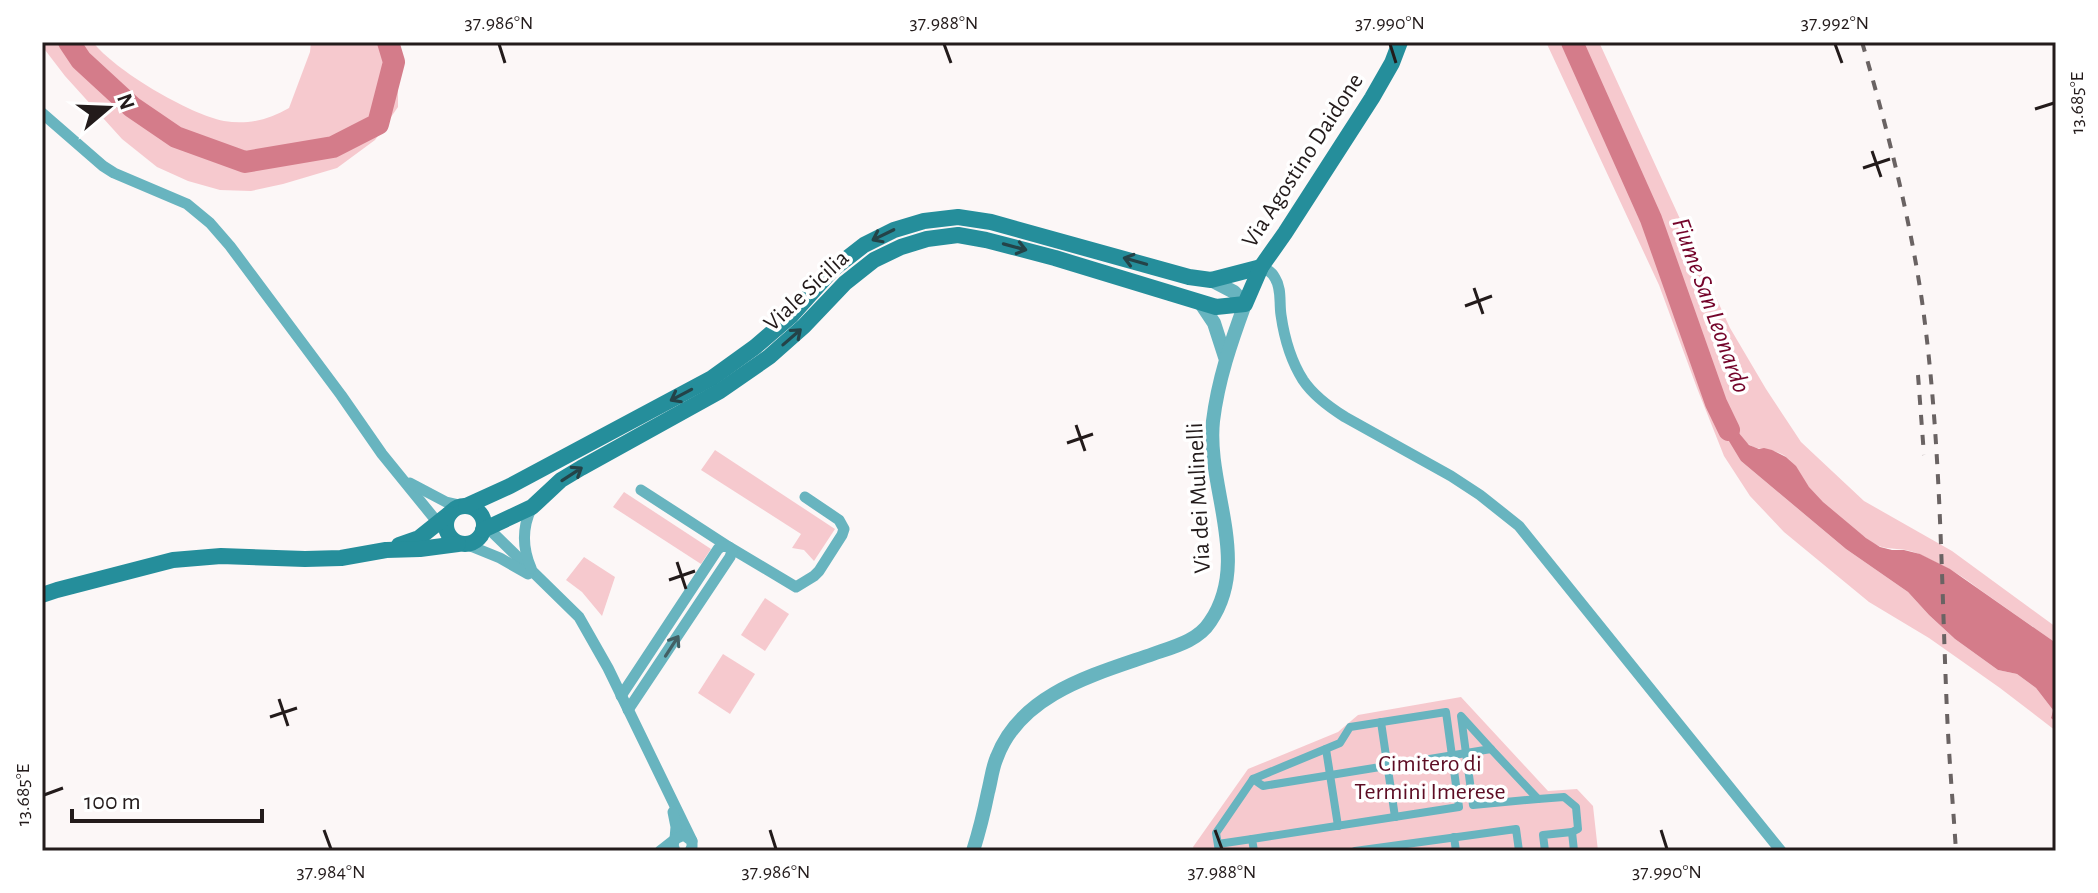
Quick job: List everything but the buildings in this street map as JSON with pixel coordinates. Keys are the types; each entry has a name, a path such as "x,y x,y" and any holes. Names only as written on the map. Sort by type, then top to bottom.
{"main road":[{"name":"Via Agostino Daidone","path":"1245,304 1261,267 1372,98 1400,42"},
{"name":"Viale Sicilia","path":"1211,280 1189,277 991,222 958,217 924,221 894,230 864,245 832,270 791,316 712,378 510,486 456,524 478,540 485,526 532,507 561,480 720,391 769,357 845,283 874,260 927,239 958,235 986,240 1216,307 1245,304"},
{"path":"1211,280 1261,267"},
{"path":"42,595 173,560 221,556 341,558 386,550 420,549 477,510 485,526"},
{"path":"386,550 456,524"}],"street":[{"path":"42,113 103,166 187,204 210,223 401,478 500,558 542,583"},
{"path":"1261,267 1269,270 1277,280 1287,342 1304,381 1328,406 1451,476 1519,526 1781,851"},
{"path":"1211,280 1234,292 1245,304"},
{"path":"1200,302 1214,323 1225,357"},
{"name":"Via dei Mulinelli","path":"973,851 996,758 1006,739 1024,717 1072,683 1197,636 1210,623 1220,603 1226,584 1228,548 1214,456 1213,422 1225,357 1245,304"},
{"path":"401,478 446,502 456,524"},
{"path":"641,490 794,587 819,571 844,529 839,520 805,497"},
{"path":"532,507 525,523 524,538 525,555 532,573"},
{"path":"485,526 579,617 602,656 692,847"},
{"path":"621,696 718,549 729,547"},
{"path":"628,710 730,557 732,551 729,547"},
{"path":"1446,712 1459,807 1252,839 1218,848 1216,833 1253,779 1340,743 1350,727 1381,722 1446,712"},
{"path":"1538,799 1461,716 1473,805 1564,797 1576,807 1578,829 1543,835 1545,851"},
{"path":"1381,722 1395,817"},
{"path":"1326,749 1338,826"},
{"path":"1253,779 1263,786 1491,749"},
{"path":"665,789 674,816 675,843"},
{"path":"1355,851 1400,848 1516,829 1519,851"},
{"path":"1572,832 1574,851"},
{"path":"660,851 684,835 692,847"},
{"path":"1454,837 1456,851"},
{"path":"1252,839 1254,851"}],"green space":[{"path":"42,42 93,42 134,77 192,110 224,121 249,122 274,116 289,108 311,42 398,42 398,107 375,140 337,168 251,191 220,190 188,181 157,167 122,139 65,76"},
{"path":"1546,42 1599,42 1730,328 1801,442 1864,501 1952,551 2056,627 2056,643 1951,570 1916,553 1885,548 1872,542 1824,503 1785,456 1747,443 1726,412 1741,461 1846,549 1908,592 1955,639 1998,670 2017,674 2036,688 2053,710 2051,717 2056,722 2056,731 1929,638 1869,602 1784,532 1750,496 1724,456 1659,285"},
{"path":"715,450 835,529 814,561 804,550 792,548 801,534 701,470"},
{"path":"624,492 711,549 701,564 613,507"},
{"path":"584,557 615,577 602,616 582,592 566,580"},
{"path":"765,598 789,614 765,651 741,635"},
{"path":"723,654 755,674 730,714 698,693"},
{"name":"Cimitero di Termini Imerese","path":"1461,697 1548,791 1577,789 1593,806 1598,851 1195,851 1193,847 1248,769 1338,732 1358,715"}],"shaded area":[{"path":"1716,403 1749,445 1786,457 1823,502 1866,538 1880,547 1920,554 1950,569 2056,643 2056,722 2051,718 2053,710 2036,688 2017,674 1998,670 1955,639 1908,592 1846,549 1741,461 1715,418"}],"waterway":[{"name":"Fiume San Leonardo","path":"69,42 81,60 132,107 176,137 245,162 333,147 378,124 394,62 388,42"},
{"name":"Fiume San Leonardo","path":"1572,42 1651,219 1716,403 1729,430"}],"railway":[{"path":"1862,42 1904,203 1917,268 1928,352 1937,455 1956,851"},
{"path":"1918,375 1924,455"}]}
